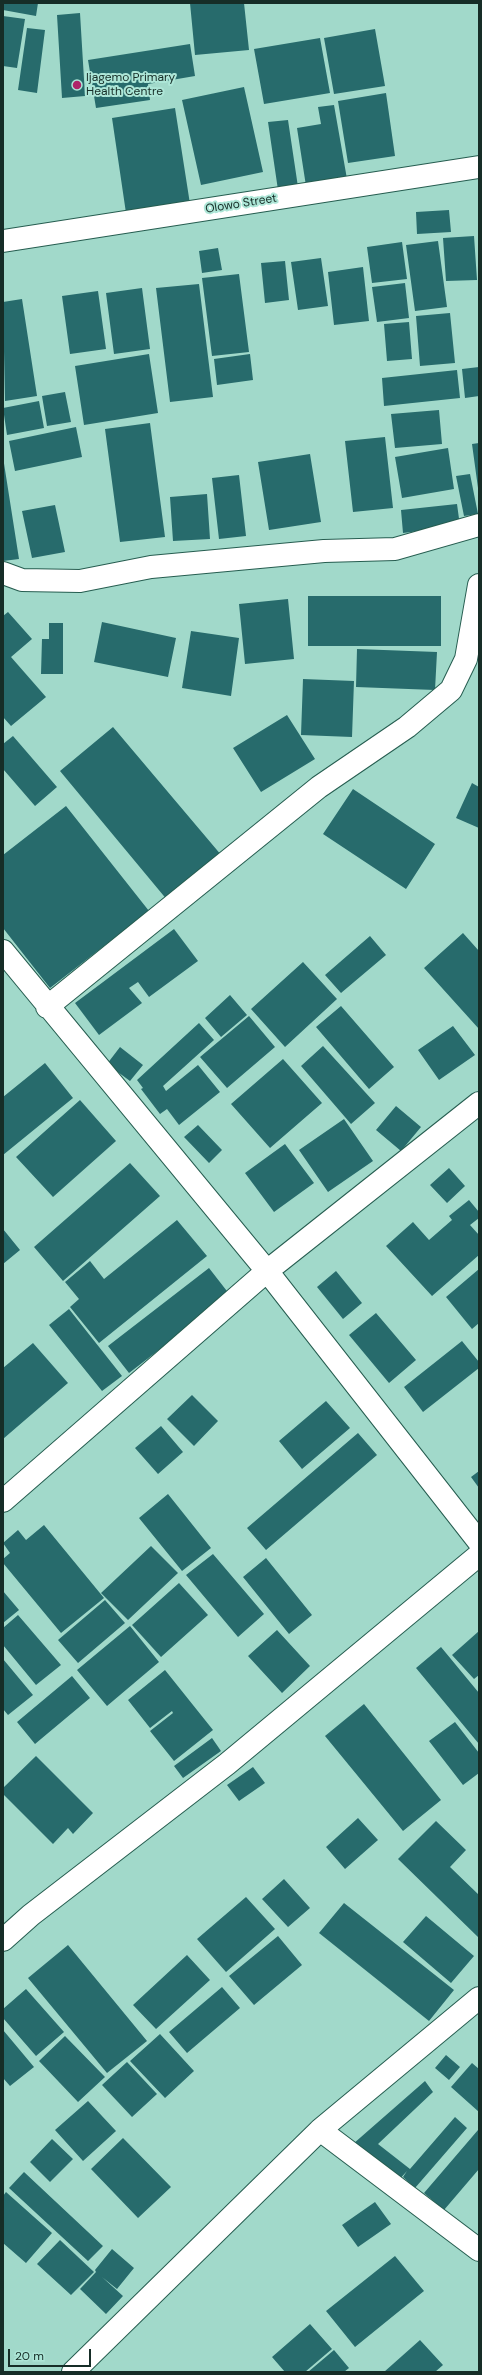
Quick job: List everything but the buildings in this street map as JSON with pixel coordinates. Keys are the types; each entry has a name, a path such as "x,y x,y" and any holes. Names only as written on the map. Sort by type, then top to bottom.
{"street":[{"name":"Olowo Street","path":"3,241 479,167"},
{"path":"3,573 22,580 80,581 151,567 324,551 395,549 479,525"},
{"path":"47,1007 319,787 407,727 451,690 466,659 479,585"},
{"path":"3,951 47,1007 267,1271 479,1542"},
{"path":"3,1501 267,1271 479,1103"},
{"path":"3,1940 31,1915 228,1764 479,1555"},
{"path":"73,2372 320,2130 479,1998"},
{"path":"320,2130 479,2250"}],"place":[{"name":"Ijagemo Primary Health Centre","path":"77,85"}]}
